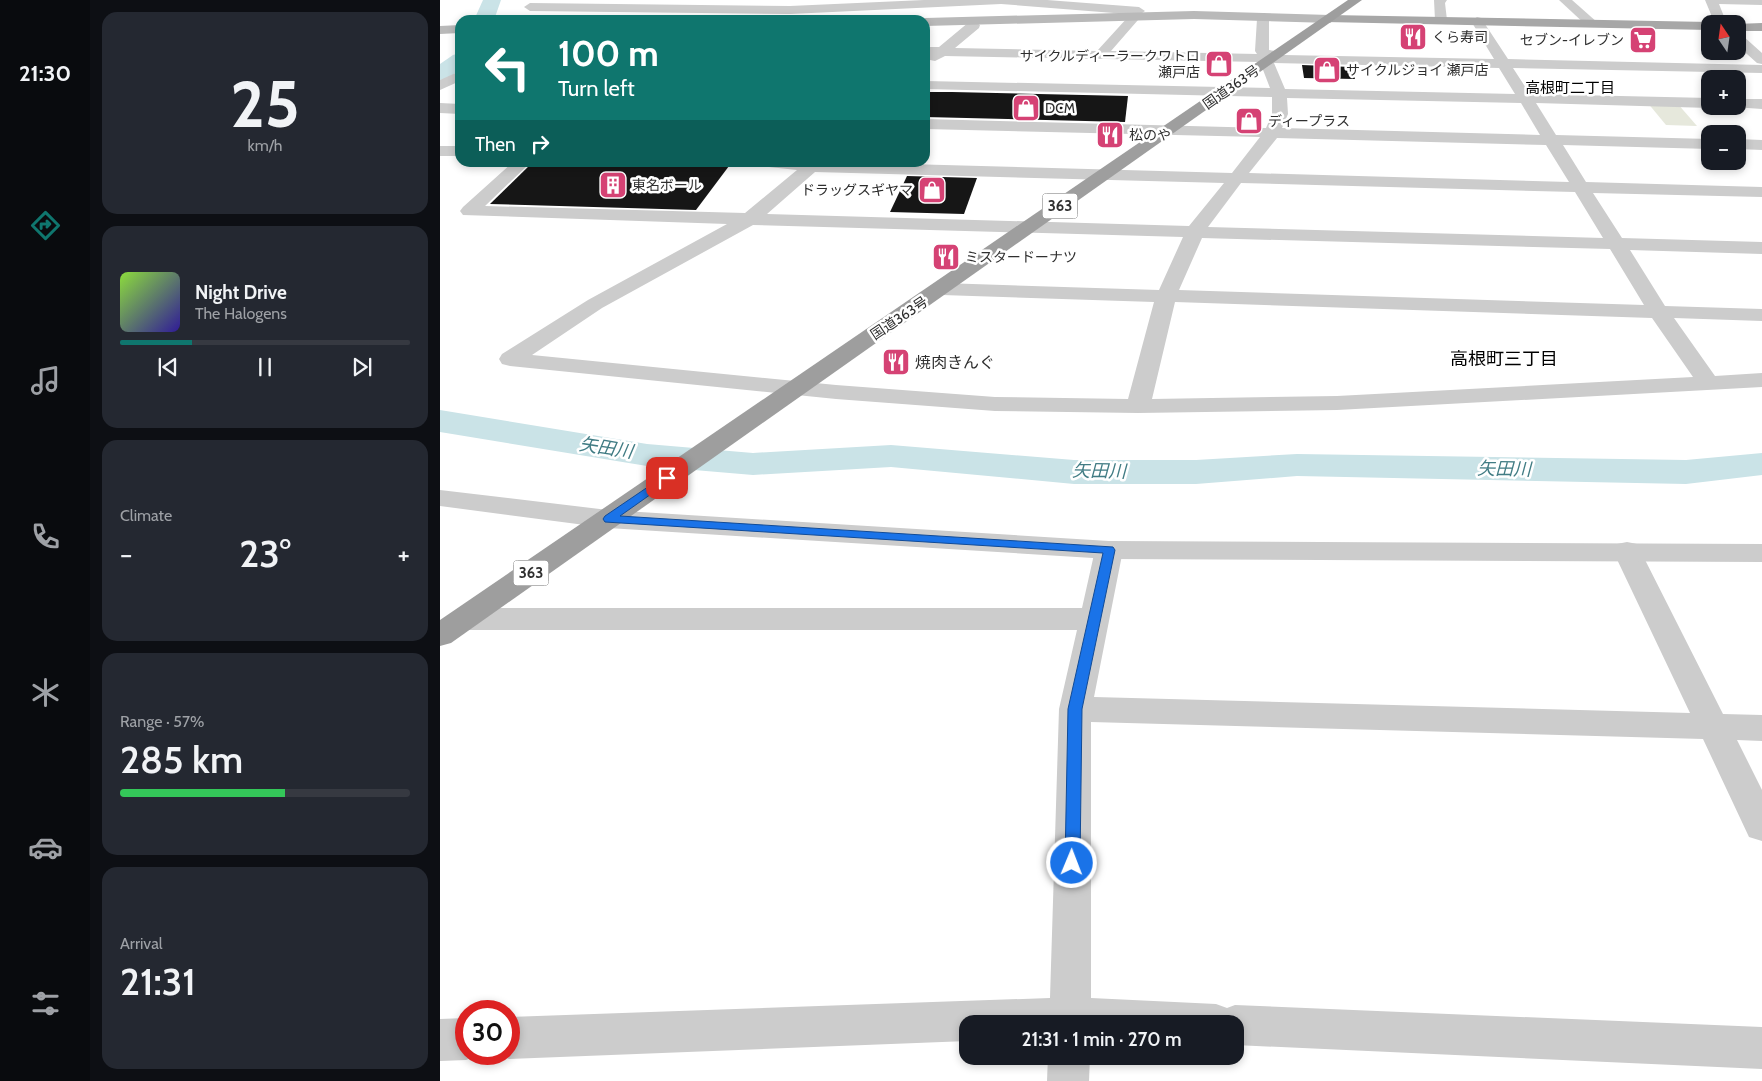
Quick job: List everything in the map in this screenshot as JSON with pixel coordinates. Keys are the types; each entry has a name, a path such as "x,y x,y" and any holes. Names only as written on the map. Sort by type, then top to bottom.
{"highway":[{"name":"国道363号","path":"440,635 942,289 1356,0"}],"main road":[{"path":"930,24 1138,16 1268,15 1330,19 1701,26"},
{"path":"440,26 455,27"},
{"path":"1746,26 1762,27"},
{"path":"440,30 455,28"}],"street":[{"path":"930,61 1001,0"},
{"path":"527,15 533,4 794,5 1001,0 1138,16"},
{"path":"1128,0 1138,16"},
{"path":"1441,0 1439,1 1441,20"},
{"path":"1565,0 1592,24"},
{"path":"1711,0 1717,15"},
{"path":"1715,0 1762,1"},
{"path":"681,15 692,4"},
{"path":"785,15 794,5"},
{"path":"1138,406 1166,296 1195,231 1272,133 1280,114 1279,93 1272,58 1262,51 1268,15"},
{"path":"1101,54 1138,16"},
{"path":"1477,21 1659,312 1709,384"},
{"path":"1746,46 1762,60"},
{"path":"930,51 1762,69"},
{"path":"440,86 455,78"},
{"path":"930,85 1701,103"},
{"path":"1746,104 1762,104"},
{"path":"440,108 455,109"},
{"path":"930,124 1701,144"},
{"path":"1746,144 1762,145"},
{"path":"440,151 455,151"},
{"path":"517,167 469,211 1762,248"},
{"path":"812,167 751,218 594,304 510,358 794,390 995,404 1138,406 1337,403 1762,380"},
{"path":"872,167 1762,192"},
{"path":"942,289 1762,315"},
{"path":"440,498 615,514 1109,550 1762,553"},
{"path":"1069,1015 1075,709 1109,550"},
{"path":"1627,551 1762,826"},
{"path":"464,619 1093,618"},
{"path":"1075,709 1762,728"},
{"path":"1244,1025 1762,1048"},
{"path":"520,1038 959,1033"},
{"path":"440,1040 455,1039"},
{"path":"1068,1065 1068,1081"}],"shaded area":[{"path":"1647,102 1677,103 1697,126 1666,125"}],"building":[{"name":"サイクルジョイ 瀬戸店","path":"1302,65 1351,67 1355,79 1304,78"},
{"name":"DCM","path":"930,92 1128,96 1125,122 930,117"},
{"name":"東名ボール","path":"528,167 728,167 696,210 490,204"},
{"path":"907,176 977,178 964,214 890,212"}],"waterway":[{"path":"486,15 492,0"},
{"path":"440,74 455,63"},
{"name":"矢田川","path":"440,421 647,455 753,464 891,456 1074,472 1196,472 1297,465 1686,472 1762,464"}],"place":[{"name":"くら寿司","path":"1413,37"},
{"name":"セブン-イレブン","path":"1643,40"},
{"name":"サイクルディーラークワトロ 瀬戸店","path":"1219,64"},
{"name":"サイクルジョイ 瀬戸店","path":"1327,70"},
{"name":"DCM","path":"1026,108"},
{"name":"ディープラス","path":"1249,121"},
{"name":"松のや","path":"1110,135"},
{"name":"東名ボール","path":"613,185"},
{"name":"ドラッグスギヤマ","path":"932,190"},
{"name":"ミスタードーナツ","path":"946,257"},
{"name":"焼肉きんぐ","path":"896,362"}],"district":[{"name":"高根町二丁目","path":"1570,88"},
{"name":"高根町三丁目","path":"1504,359"}],"route":[{"path":"667,478 608,519 1109,550 1075,709 1072,863"}]}
